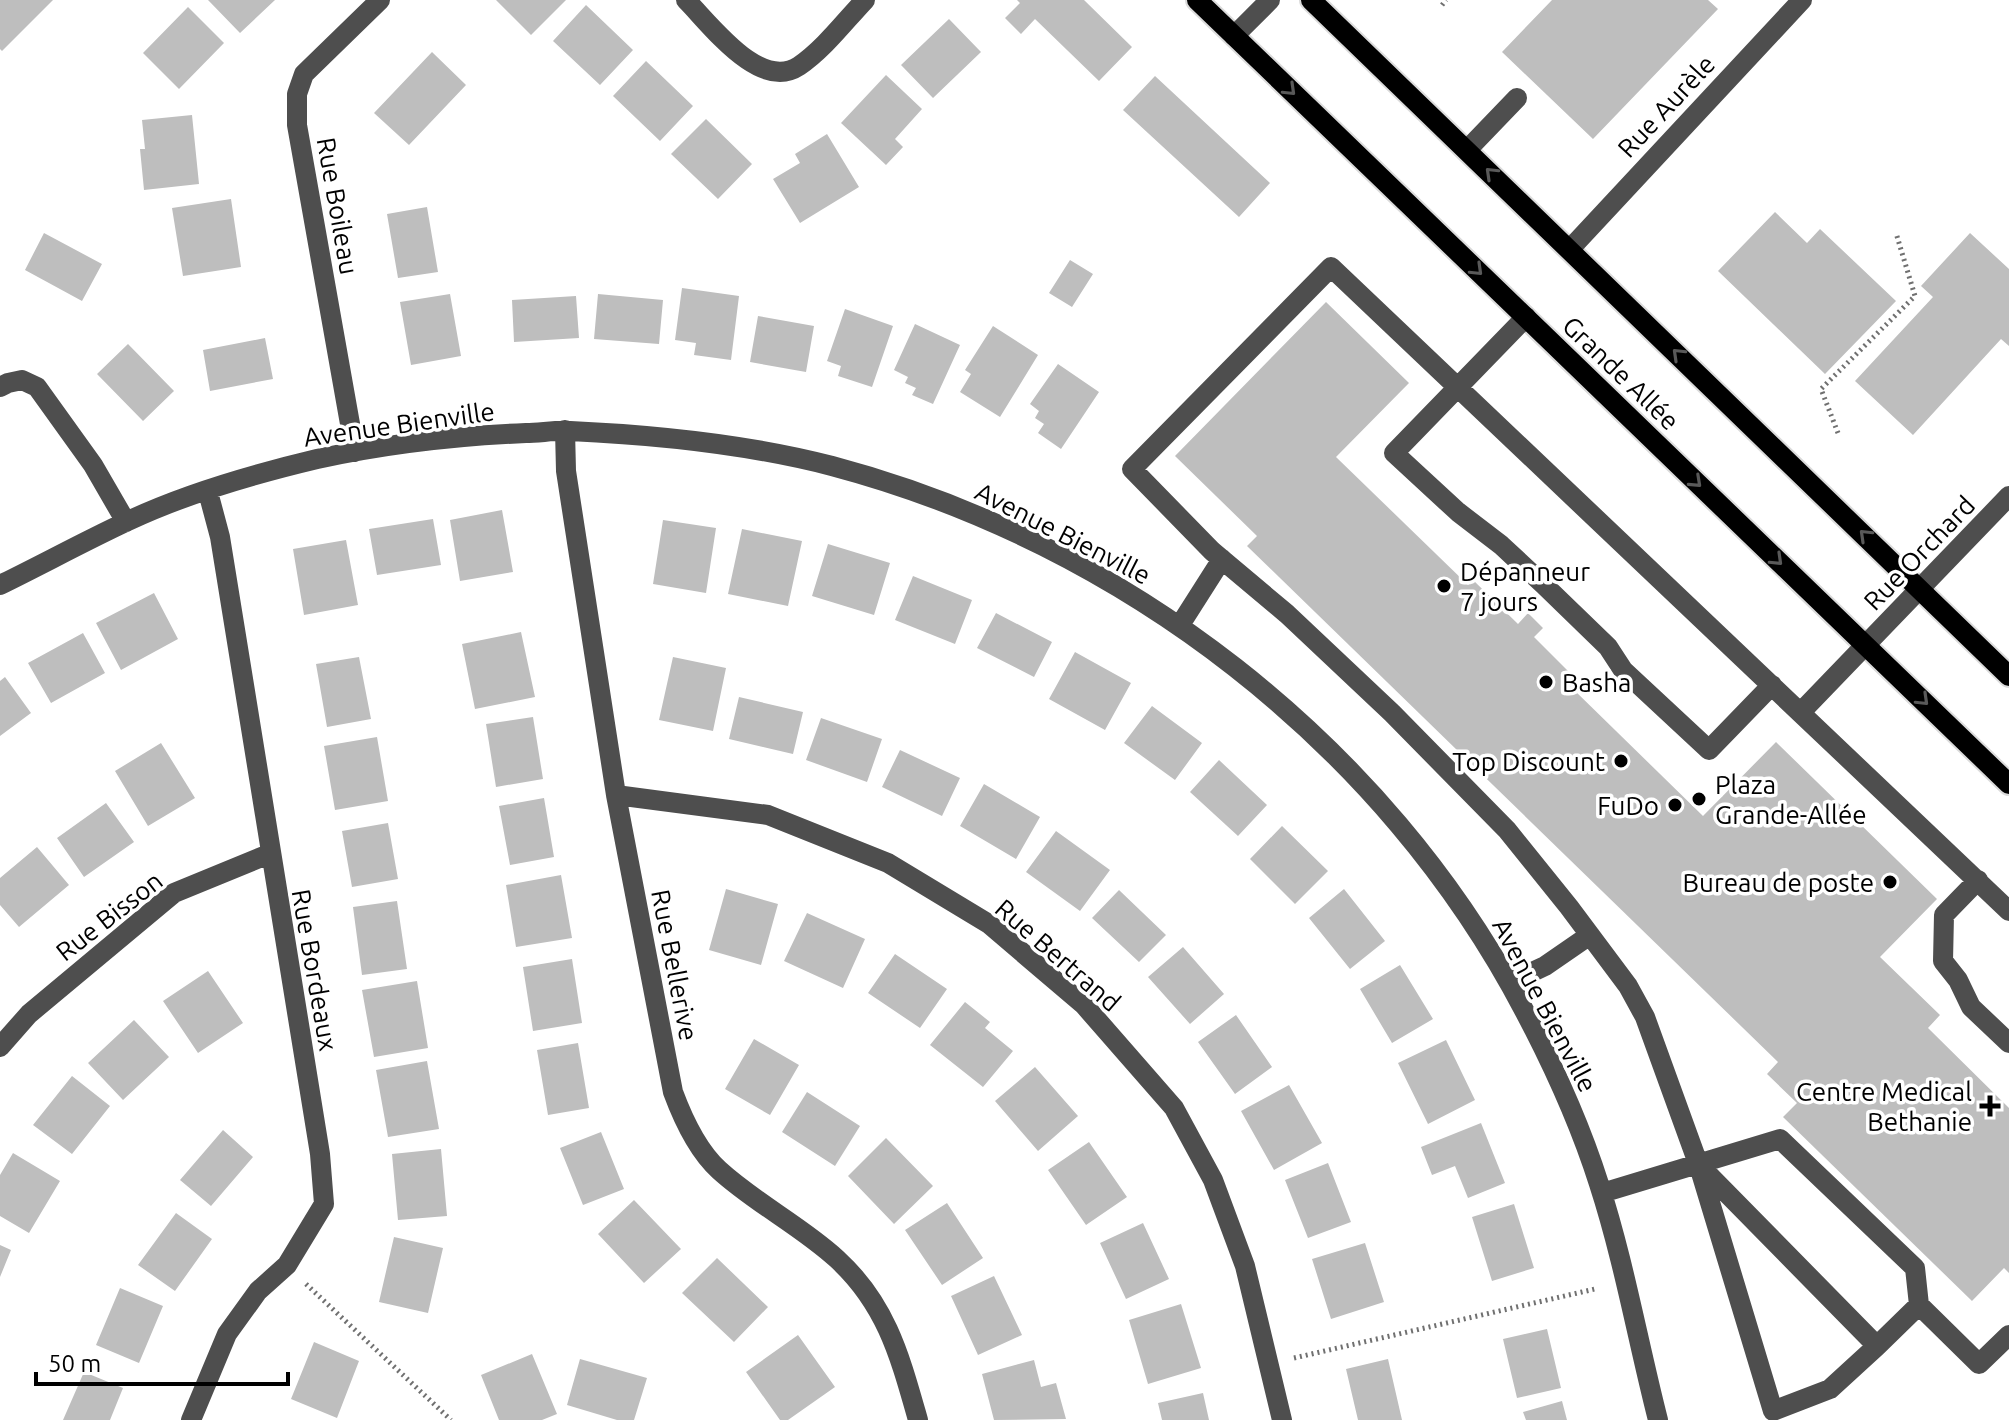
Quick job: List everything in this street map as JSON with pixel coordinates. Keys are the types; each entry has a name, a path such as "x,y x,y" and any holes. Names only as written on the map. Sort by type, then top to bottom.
{"main road":[{"name":"Grande Allée","path":"1197,0 2009,784"},
{"name":"Grande Allée","path":"1311,0 2009,676"}],"street":[{"name":"Rue Boileau","path":"355,452 297,125 297,94 304,74 380,0"},
{"path":"686,0 754,66 777,72 801,65 865,0"},
{"path":"1234,36 1270,0"},
{"name":"Rue Aurèle","path":"1570,249 1802,0"},
{"path":"1467,150 1517,98"},
{"path":"1919,1305 1830,1389 1773,1411 1699,1166 1645,1017 1628,986 1507,830 1287,614 1222,559 1132,469 1331,267 2009,911"},
{"path":"1526,317 1394,453 1544,585 1608,647 1623,670 1709,750 1772,685"},
{"path":"0,387 22,380 37,387 99,474 126,522"},
{"name":"Avenue Bienville","path":"0,585 126,522 290,466 417,442 565,430 651,436 794,457 864,476 953,506 1025,537 1092,572 1180,625 1283,708 1367,790 1440,878 1509,983 1560,1082 1602,1193 1658,1420"},
{"name":"Rue Bellerive","path":"565,430 566,471 616,795 673,1092 685,1124 717,1168 837,1259 872,1301 897,1346 918,1420"},
{"name":"Rue Bordeaux","path":"191,1420 227,1334 258,1291 287,1265 324,1204 320,1154 220,537 208,492"},
{"name":"Rue Orchard","path":"1801,712 2009,496"},
{"path":"1180,625 1222,559"},
{"name":"Rue Bertrand","path":"616,795 768,815 888,863 989,924 1084,1005 1174,1108 1213,1180 1245,1266 1282,1420"},
{"name":"Rue Bisson","path":"0,1047 29,1014 174,893 269,854"},
{"path":"1978,880 1944,915 1943,961 1958,980 1971,1007 2009,1043"},
{"path":"1509,983 1545,966 1590,935"},
{"path":"1602,1193 1780,1139 1915,1268 1919,1305 1979,1364 2009,1335"},
{"path":"1699,1166 1877,1346"}],"path":[{"path":"1838,433 1821,389 1915,296 1896,233"},
{"path":"287,1265 451,1420"},
{"path":"1294,1358 1595,1289"}],"building":[{"path":"0,0 53,0 2,51"},
{"path":"208,0 275,0 240,33"},
{"path":"496,0 566,0 531,35"},
{"path":"1017,0 1084,0 1132,47 1099,81 1035,19 1021,34 1005,18 1020,3"},
{"path":"1552,0 1708,0 1718,9 1593,139 1502,52"},
{"path":"586,5 633,50 600,85 553,41"},
{"path":"188,7 224,43 179,89 143,53"},
{"path":"949,19 981,52 933,98 901,65"},
{"path":"432,52 466,85 409,145 374,113"},
{"path":"646,61 693,106 660,141 613,96"},
{"path":"886,75 922,109 895,139 903,147 886,165 841,123"},
{"path":"1155,76 1270,183 1239,217 1123,110"},
{"path":"192,115 199,184 144,190 140,149 145,149 142,120"},
{"path":"706,119 752,164 718,199 671,154"},
{"path":"827,134 859,187 800,223 773,179 800,163 795,154"},
{"path":"231,199 241,267 183,276 172,208"},
{"path":"427,207 438,272 398,278 387,214"},
{"path":"1775,212 1807,243 1820,229 1896,301 1825,374 1718,271"},
{"path":"44,233 102,264 82,301 25,270"},
{"path":"1970,233 2009,269 2009,346 2001,339 1913,435 1855,381 1933,297 1921,286"},
{"path":"1070,260 1093,274 1072,307 1049,293"},
{"path":"682,288 739,296 731,360 694,355 696,343 675,340"},
{"path":"450,294 461,356 411,365 400,302"},
{"path":"598,294 663,300 659,344 594,339"},
{"path":"576,296 579,338 514,342 512,300"},
{"path":"1326,302 1409,383 1336,457 1468,585 1473,580 1518,624 1528,613 1543,628 1534,637 1578,681 1572,688 1703,816 1776,742 1937,899 1880,957 1940,1015 1928,1028 2009,1108 2009,1273 2004,1268 1972,1301 1783,1117 1797,1103 1767,1074 1778,1062 1247,546 1257,536 1175,456"},
{"path":"845,309 893,326 872,387 838,376 841,366 827,361"},
{"path":"758,316 814,326 806,372 750,362"},
{"path":"915,324 960,345 933,404 912,395 916,388 905,383 908,377 894,370"},
{"path":"993,326 1038,355 1000,417 960,392 971,374 965,370"},
{"path":"265,338 273,379 210,391 203,350"},
{"path":"128,344 174,391 143,421 97,374"},
{"path":"1058,364 1099,392 1061,449 1038,433 1044,424 1035,418 1039,411 1030,404"},
{"path":"502,510 513,572 460,581 450,520"},
{"path":"433,519 441,565 377,575 369,529"},
{"path":"663,520 716,528 706,593 653,584"},
{"path":"742,529 802,541 788,606 728,594"},
{"path":"346,540 358,605 304,615 293,549"},
{"path":"828,544 890,563 874,615 812,596"},
{"path":"913,576 972,600 955,644 895,620"},
{"path":"154,593 178,639 121,670 96,623"},
{"path":"996,613 1052,642 1034,677 977,648"},
{"path":"521,632 535,697 475,709 462,644"},
{"path":"83,633 105,673 51,703 28,663"},
{"path":"1075,652 1131,683 1105,730 1049,699"},
{"path":"359,657 371,719 327,727 316,664"},
{"path":"673,657 726,668 713,731 659,720"},
{"path":"5,677 31,713 0,736 0,681"},
{"path":"739,697 803,712 793,754 729,739"},
{"path":"1152,706 1202,743 1175,780 1124,743"},
{"path":"533,717 543,779 496,787 486,724"},
{"path":"821,718 882,739 867,782 806,760"},
{"path":"377,737 388,801 335,810 324,746"},
{"path":"161,743 195,798 148,826 115,771"},
{"path":"900,750 960,778 942,816 882,787"},
{"path":"1219,760 1267,805 1238,836 1190,792"},
{"path":"984,784 1040,817 1016,859 960,826"},
{"path":"544,798 554,857 510,865 499,806"},
{"path":"106,803 134,842 84,877 57,838"},
{"path":"388,823 398,879 352,887 342,831"},
{"path":"1282,826 1328,871 1295,904 1250,859"},
{"path":"1056,831 1110,870 1080,911 1026,872"},
{"path":"37,847 69,885 19,927 0,905 0,878"},
{"path":"561,875 572,938 516,947 506,885"},
{"path":"726,889 778,904 761,965 709,950"},
{"path":"1344,889 1385,941 1350,969 1309,918"},
{"path":"1119,890 1166,935 1139,962 1092,918"},
{"path":"397,901 407,969 362,975 353,907"},
{"path":"807,913 865,939 843,988 784,961"},
{"path":"1183,947 1224,994 1190,1024 1148,977"},
{"path":"895,954 947,989 920,1028 868,993"},
{"path":"572,959 582,1023 533,1031 523,967"},
{"path":"1400,965 1433,1019 1392,1043 1360,989"},
{"path":"208,971 243,1023 198,1053 163,1001"},
{"path":"417,981 428,1048 374,1057 362,990"},
{"path":"965,1002 990,1022 985,1028 1013,1051 983,1087 930,1045"},
{"path":"1236,1015 1272,1067 1235,1094 1198,1042"},
{"path":"134,1020 169,1057 123,1100 88,1063"},
{"path":"754,1039 799,1065 770,1115 725,1089"},
{"path":"1446,1040 1475,1100 1428,1124 1398,1063"},
{"path":"578,1043 589,1108 548,1115 537,1050"},
{"path":"427,1061 439,1129 388,1137 376,1070"},
{"path":"1035,1067 1078,1116 1038,1151 995,1101"},
{"path":"72,1076 110,1106 72,1154 33,1125"},
{"path":"1289,1085 1322,1143 1274,1170 1241,1111"},
{"path":"807,1092 860,1126 835,1166 782,1132"},
{"path":"1481,1123 1505,1183 1468,1198 1455,1166 1432,1175 1421,1147"},
{"path":"223,1130 253,1157 211,1206 180,1180"},
{"path":"601,1132 624,1189 583,1205 560,1148"},
{"path":"886,1138 933,1186 894,1224 848,1176"},
{"path":"1089,1142 1127,1197 1086,1225 1048,1170"},
{"path":"441,1149 447,1216 398,1220 392,1154"},
{"path":"13,1153 60,1181 29,1233 0,1216 0,1175"},
{"path":"1328,1163 1351,1222 1308,1238 1285,1180"},
{"path":"634,1200 681,1249 644,1283 598,1234"},
{"path":"947,1203 983,1258 942,1285 905,1230"},
{"path":"1514,1204 1534,1268 1492,1281 1472,1217"},
{"path":"176,1213 212,1239 175,1291 138,1265"},
{"path":"1143,1223 1169,1279 1126,1299 1100,1243"},
{"path":"394,1237 443,1248 428,1313 379,1302"},
{"path":"1365,1243 1384,1302 1331,1319 1312,1259"},
{"path":"0,1245 11,1250 0,1277"},
{"path":"717,1258 768,1307 734,1342 682,1293"},
{"path":"994,1276 1022,1335 978,1355 951,1296"},
{"path":"120,1288 163,1306 139,1363 96,1345"},
{"path":"1181,1304 1201,1368 1148,1384 1129,1320"},
{"path":"1547,1329 1561,1388 1517,1398 1503,1339"},
{"path":"798,1335 835,1387 788,1420 780,1420 746,1372"},
{"path":"314,1342 359,1361 337,1418 291,1399"},
{"path":"532,1354 557,1414 542,1420 499,1420 481,1375"},
{"path":"580,1359 647,1378 634,1420 617,1420 567,1405"},
{"path":"1388,1359 1402,1420 1358,1420 1346,1369"},
{"path":"1034,1360 1041,1387 1056,1383 1066,1419 994,1420 982,1374"},
{"path":"84,1372 123,1388 110,1420 63,1420"},
{"path":"1203,1393 1209,1420 1162,1420 1158,1403"},
{"path":"1562,1401 1567,1420 1526,1420 1523,1412"}],"place":[{"name":"Dépanneur 7 jours","path":"1444,586"},
{"name":"Basha","path":"1546,682"},
{"name":"Top Discount","path":"1621,761"},
{"name":"Plaza Grande-Allée","path":"1699,799"},
{"name":"FuDo","path":"1675,805"},
{"name":"Bureau de poste","path":"1890,882"},
{"name":"Centre Medical Bethanie","path":"1990,1106"}]}
